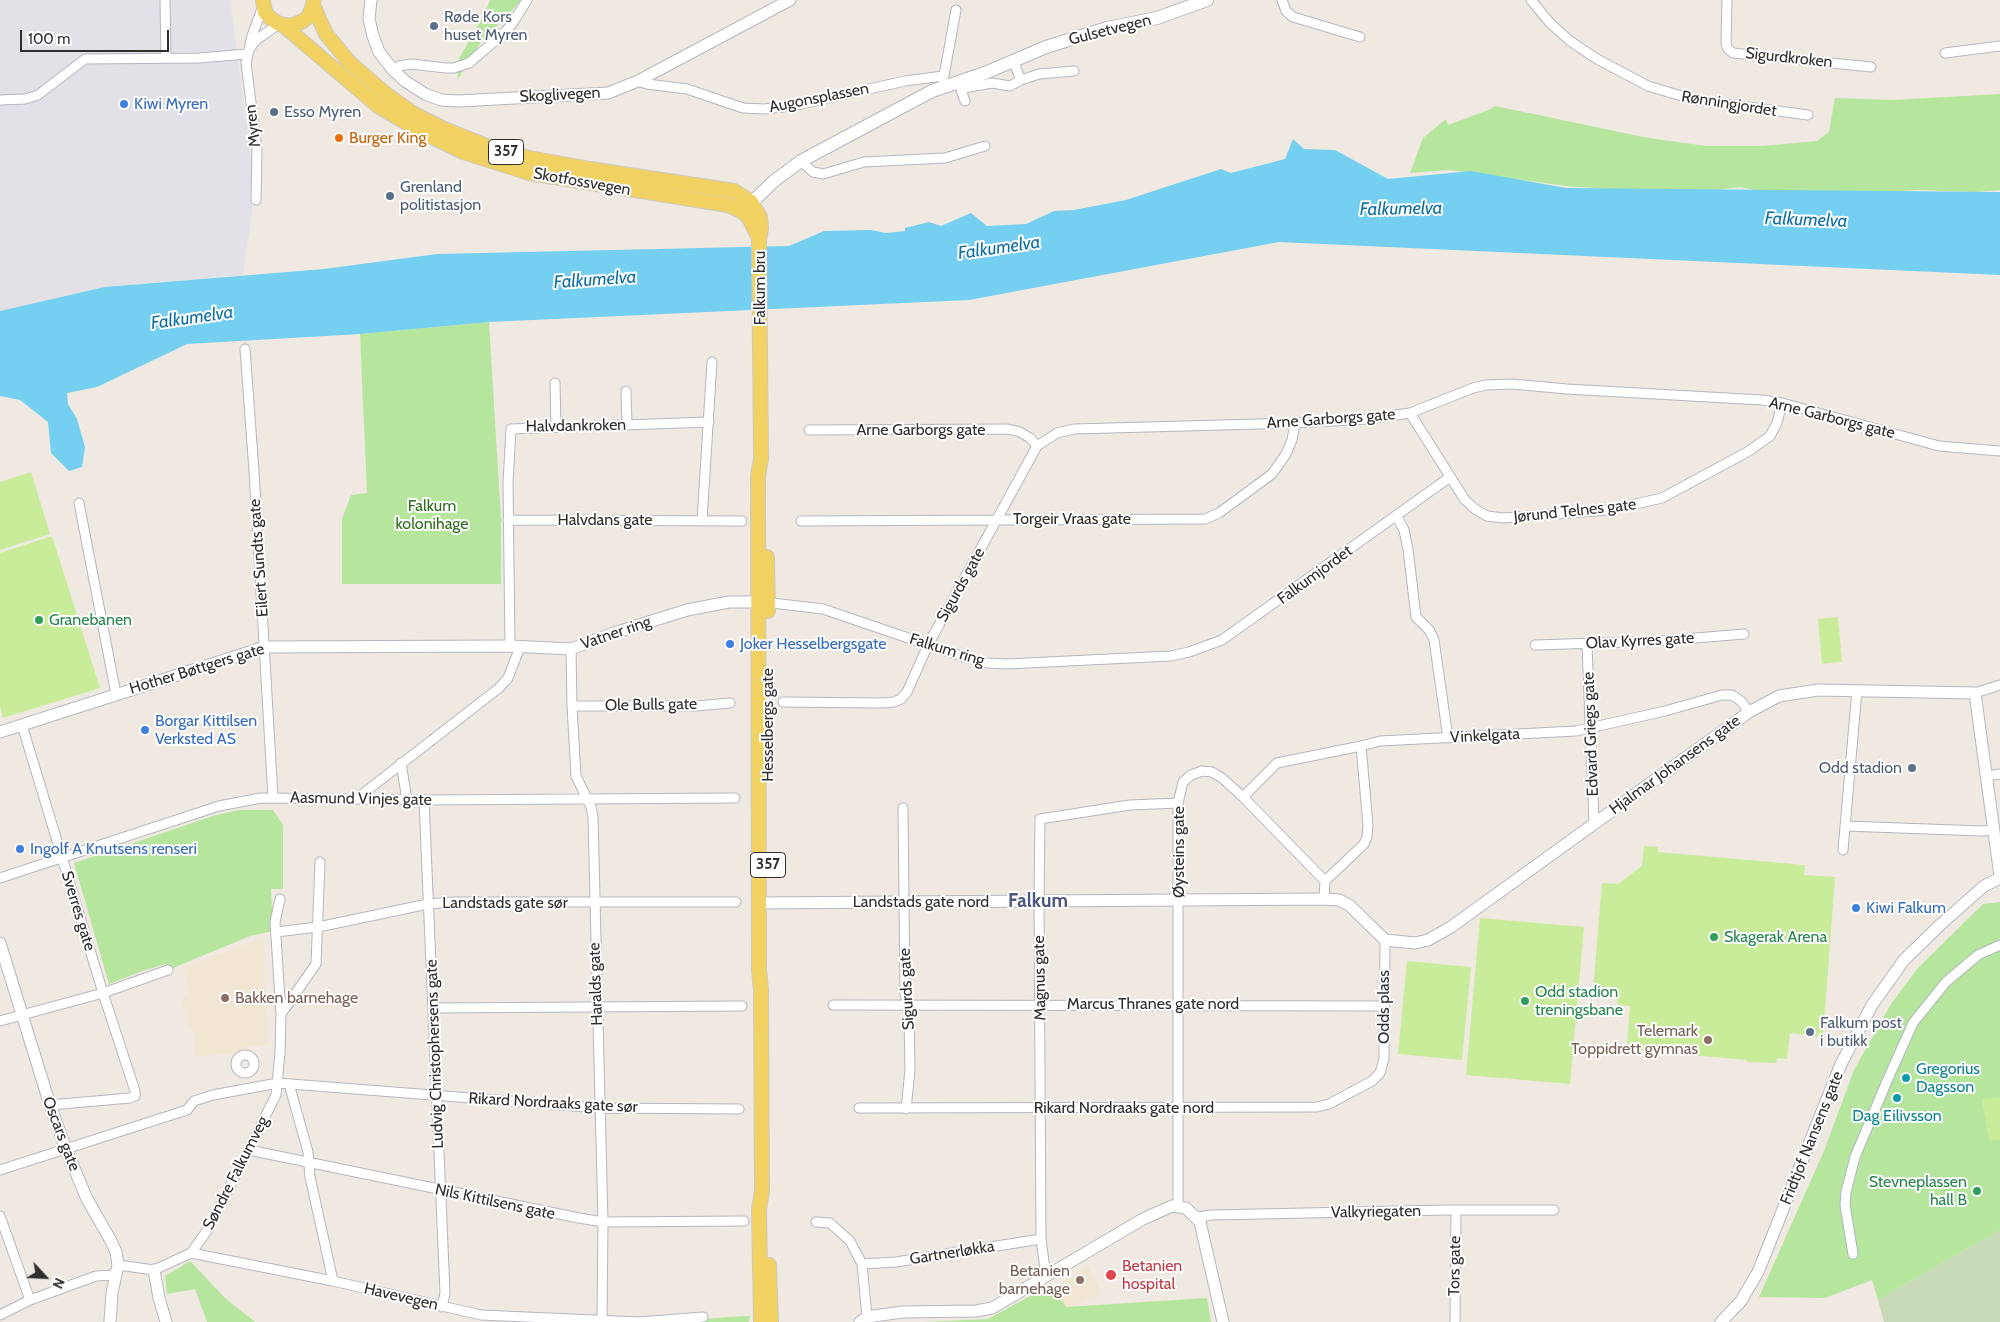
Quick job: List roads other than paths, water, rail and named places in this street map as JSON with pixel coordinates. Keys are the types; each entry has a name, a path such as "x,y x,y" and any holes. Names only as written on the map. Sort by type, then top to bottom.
{"main road":[{"name":"Gulsetvegen","path":"747,207 774,181 801,161 944,81 985,73 1046,47 1107,28 1157,18 1207,0"},
{"name":"357","path":"263,3 269,17 282,25 291,26 308,17 314,2"},
{"name":"Skotfossvegen","path":"282,25 378,106 424,133 463,152 530,173 594,185 747,207 745,196 728,189 555,163 509,153 458,136 402,106 350,63 326,34 314,2"},
{"name":"Falkum bru","path":"747,207 760,217 762,228 760,241 760,334"},
{"name":"Hesselbergs gate","path":"760,334 761,459 758,476 763,602 763,903 759,969 761,991 762,1191 769,1265 771,1322"},
{"name":"Hesselbergs gate","path":"761,1322 759,1210 762,1191"}],"street":[{"path":"165,0 166,58"},
{"name":"Skoglivegen","path":"371,0 369,20 379,52 393,70 405,81 424,94 441,100 608,93 638,81 784,2"},
{"path":"393,70 399,66 411,64 454,68 469,63 512,24 527,0"},
{"path":"1282,0 1286,11 1293,17 1360,37"},
{"name":"Rønningjordet","path":"1531,0 1550,23 1570,41 1597,59 1648,86 1695,100 1808,115"},
{"name":"Sigurdkroken","path":"1727,0 1726,44 1733,53 1871,67"},
{"name":"Myren","path":"256,200 257,150 247,72 247,54 263,3"},
{"path":"944,81 956,10"},
{"path":"0,100 25,99 38,95 85,59 199,58 247,54 256,40 282,25"},
{"path":"1945,53 2000,46"},
{"path":"1013,61 1021,80"},
{"name":"Gulsetvegen","path":"964,100 961,90 969,87 992,83 1010,86 1039,74 1074,71"},
{"name":"Augonsplassen","path":"638,81 647,84 687,89 743,108 764,109 792,106 904,81 944,81"},
{"path":"801,161 813,172 823,174 864,162 945,158 985,146"},
{"name":"Eilert Sundts gate","path":"245,349 273,798"},
{"path":"702,521 712,362"},
{"path":"555,383 556,427"},
{"name":"Arne Garborgs gate","path":"809,430 1008,429 1020,432 1038,446 1057,433 1074,429 1295,424 1369,419 1410,413 1473,388 1486,385 1512,384 1596,391 1734,398 1782,403 1939,446 2000,451"},
{"path":"626,391 631,425 708,422"},
{"name":"Jørund Telnes gate","path":"1410,413 1465,500 1475,509 1488,516 1503,518 1599,511 1641,504 1662,498 1678,491 1770,436 1777,423 1782,403"},
{"name":"Torgeir Vraas gate","path":"800,521 1205,519 1219,513 1272,474 1286,454 1292,440 1295,424"},
{"name":"Halvdankroken","path":"508,520 511,429 631,425"},
{"name":"Sigurds gate","path":"783,702 894,702 901,699 907,692 928,645 1038,446"},
{"name":"Falkumjordet","path":"1171,656 1189,652 1222,640 1397,517 1450,477"},
{"path":"79,503 116,694"},
{"path":"1397,517 1404,530 1408,549 1416,617 1430,631 1434,640 1448,738"},
{"path":"356,799 499,688 508,678 515,647 508,520"},
{"name":"Halvdans gate","path":"508,520 742,521"},
{"name":"Vatner ring","path":"515,647 571,649 687,610 728,602 763,602"},
{"name":"Falkum ring","path":"763,602 823,609 987,663 1007,664 1171,656"},
{"name":"Olav Kyrres gate","path":"1535,645 1587,645 1744,634"},
{"name":"Edvard Griegs gate","path":"1587,645 1594,822"},
{"name":"Hother Bøttgers gate","path":"0,732 264,647 515,647"},
{"name":"Haralds gate","path":"571,649 576,776 593,817 602,1222 602,1321"},
{"name":"Hjalmar Johansens gate","path":"1384,940 1415,943 1428,940 1451,927 1749,712 1779,696 1798,692 1857,690 1975,693 2000,685"},
{"path":"1843,850 1857,690"},
{"name":"Fridtjof Nansens gate","path":"1725,1321 1741,1301 1758,1272 1841,1064 1872,1005 1904,960 1984,886 2000,877 1975,693"},
{"name":"Vinkelgata","path":"1243,797 1277,763 1380,741 1576,731 1665,711 1722,695 1732,695 1741,701 1749,712"},
{"name":"Ole Bulls gate","path":"572,706 696,706 730,703"},
{"name":"Sverres gate","path":"22,725 103,994 135,1091 135,1096 130,1098 50,1105"},
{"path":"1361,746 1368,825 1367,837 1364,844 1325,880 1324,899 1339,900 1349,905 1384,940"},
{"path":"402,763 408,800"},
{"name":"Øysteins gate","path":"1178,1206 1178,803 1183,782 1191,775 1202,771 1212,772 1222,778 1325,880"},
{"path":"1987,776 2000,774"},
{"name":"Aasmund Vinjes gate","path":"0,878 219,806 243,801 273,798 424,800 735,798"},
{"name":"Ludvig Christophersens gate","path":"424,800 445,1293 442,1307"},
{"name":"Magnus gate","path":"1046,1277 1041,1239 1040,819 1130,805 1178,803"},
{"name":"Sigurds gate","path":"904,808 904,901 910,1070 906,1109"},
{"path":"1845,826 1993,830"},
{"path":"281,1014 316,964 320,862"},
{"name":"Søndre Falkumveg","path":"154,1270 191,1253 209,1228 276,1095 281,1014 276,922 280,899"},
{"name":"Landstads gate nord","path":"763,903 1324,899"},
{"name":"Landstads gate sør","path":"276,932 318,927 428,904 454,902 736,902"},
{"name":"Odds plass","path":"1380,1073 1384,1060 1384,940"},
{"name":"Oscars gate","path":"0,943 50,1105 66,1149 87,1200 111,1241 117,1270 110,1322"},
{"path":"1853,1254 1845,1205 1846,1192 1856,1157 1887,1081 1914,1023 1946,982 1978,954 2000,945"},
{"path":"0,1021 103,994 168,970"},
{"name":"Marcus Thranes gate nord","path":"833,1005 1178,1004 1383,1006"},
{"path":"434,1008 742,1006"},
{"name":"Rikard Nordraaks gate nord","path":"859,1108 1041,1107 1178,1109 1317,1107 1329,1104 1372,1080 1380,1073"},
{"name":"Rikard Nordraaks gate sør","path":"0,1170 187,1110 194,1101 213,1094 278,1083 599,1108 740,1109"},
{"path":"289,1084 308,1152 310,1176 333,1281"},
{"name":"Nils Kittilsens gate","path":"249,1150 441,1191 602,1222 744,1221"},
{"path":"816,1222 830,1223 850,1241 862,1264 863,1320 902,1312 976,1311 992,1308 1143,1218 1167,1207 1178,1206 1186,1208 1198,1217 1203,1228 1223,1322"},
{"name":"Valkyriegaten","path":"1198,1217 1211,1215 1456,1210 1554,1210"},
{"name":"Tors gate","path":"1455,1322 1456,1210"},
{"path":"0,1216 30,1300"},
{"name":"Gartnerløkka","path":"862,1264 896,1262 1041,1239"},
{"name":"Havevegen","path":"191,1253 333,1281 481,1315 640,1322 703,1317"},
{"path":"0,1315 30,1300 96,1276 117,1270 154,1270 166,1322"}],"water":[{"name":"Falkumelva","path":"1293,139 1304,149 1335,150 1388,179 1471,171 1566,188 2000,192 2000,275 1279,242 969,300 489,322 360,334 187,344 97,387 67,393 68,404 77,419 85,447 82,467 69,471 51,453 48,422 20,400 0,396 0,311 105,287 324,269 437,254 789,246 824,231 871,230 886,233 905,231 905,228 929,222 941,226 971,213 987,226 1026,224 1054,211 1074,210 1126,200 1221,169 1231,173 1285,159"}],"place":[{"name":"Røde Kors huset Myren","path":"434,26"},
{"name":"Kiwi Myren","path":"124,104"},
{"name":"Esso Myren","path":"274,112"},
{"name":"Burger King","path":"339,138"},
{"name":"Grenland politistasjon","path":"390,196"},
{"name":"Granebanen","path":"39,620"},
{"name":"Joker Hesselbergsgate","path":"730,644"},
{"name":"Borgar Kittilsen Verksted AS","path":"145,730"},
{"name":"Odd stadion","path":"1912,768"},
{"name":"Ingolf A Knutsens renseri","path":"20,849"},
{"name":"Kiwi Falkum","path":"1856,908"},
{"name":"Skagerak Arena","path":"1714,937"},
{"name":"Bakken barnehage","path":"225,998"},
{"name":"Odd stadion treningsbane","path":"1525,1001"},
{"name":"Falkum post i butikk","path":"1810,1032"},
{"name":"Telemark Toppidrett gymnas","path":"1708,1040"},
{"name":"Gregorius Dagsson","path":"1906,1078"},
{"name":"Dag Eilivsson","path":"1897,1098"},
{"name":"Stevneplassen hall B","path":"1977,1191"},
{"name":"Betanien hospital","path":"1111,1275"},
{"name":"Betanien barnehage","path":"1080,1280"}],"district":[{"name":"Falkum","path":"1038,901"}],"park label":[{"name":"Falkum kolonihage","path":"432,515"}]}
